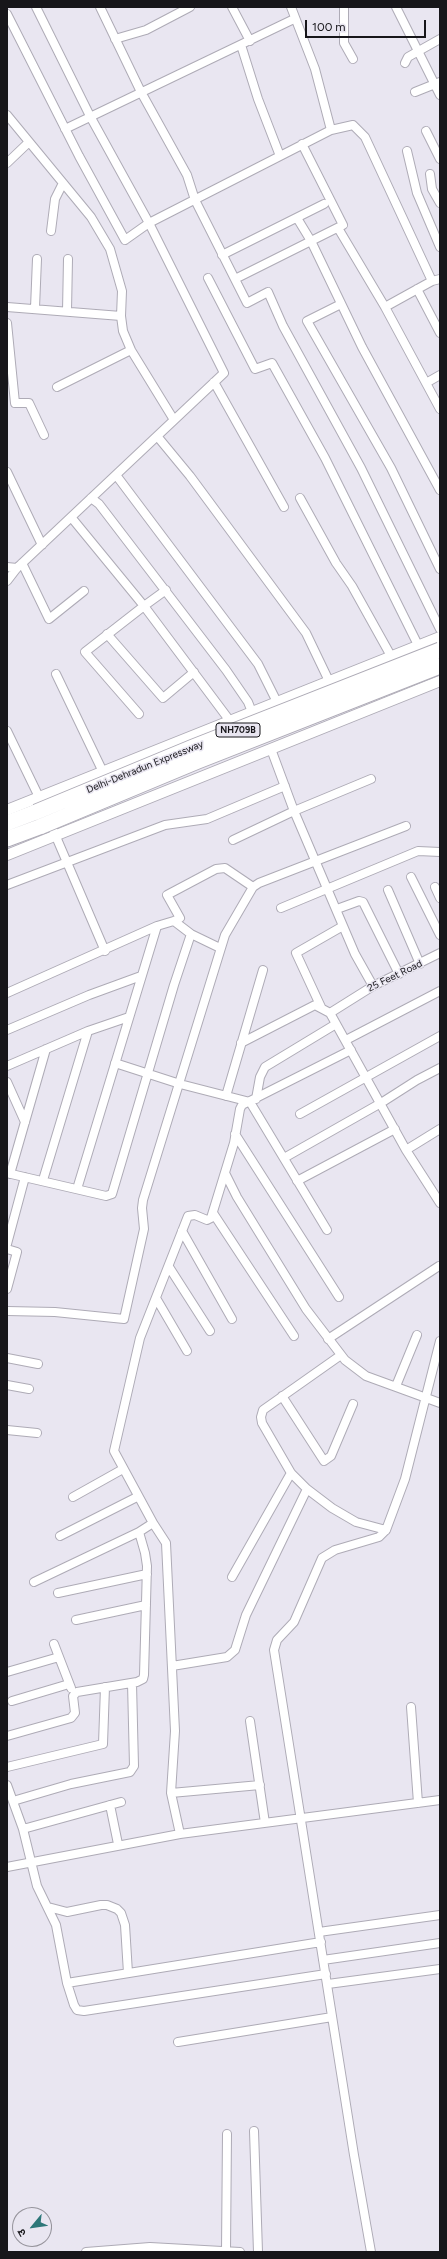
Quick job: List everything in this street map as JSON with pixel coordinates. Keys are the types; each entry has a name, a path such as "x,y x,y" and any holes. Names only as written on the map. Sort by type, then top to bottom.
{"highway":[{"name":"Delhi-Dehradun Expressway","path":"7,823 193,747 440,650"},
{"name":"Delhi-Dehradun Expressway","path":"7,839 440,666"}],"street":[{"path":"7,581 20,566 71,517 224,373 149,223 90,116 36,7"},
{"path":"100,7 141,92 187,175 195,200 248,303 268,292 283,326 361,468 438,624"},
{"path":"115,39 146,30 190,7"},
{"path":"232,7 250,41"},
{"path":"291,7 294,19 315,69 331,130"},
{"path":"344,7 344,43 353,59"},
{"path":"396,7 418,51 437,83 440,96"},
{"path":"7,14 65,129 125,240 149,223 302,144 331,130 353,125 365,137 436,280 416,289 385,307"},
{"path":"65,129 294,19"},
{"path":"405,63 408,57 440,39"},
{"path":"241,45 258,99 280,156"},
{"path":"415,92 437,83"},
{"path":"7,115 91,217 110,249 122,291 121,324 131,350 174,420"},
{"path":"426,131 440,159"},
{"path":"7,163 29,142"},
{"path":"235,279 343,225 302,144"},
{"path":"407,151 417,193 440,247"},
{"path":"430,174 432,189 440,204"},
{"path":"51,231 55,199 63,183"},
{"path":"222,254 324,204"},
{"path":"297,218 311,242 362,347 436,472 440,490"},
{"path":"338,228 385,307 440,408"},
{"path":"35,308 37,259"},
{"path":"67,311 68,259"},
{"path":"208,278 255,369 272,363 325,458 418,646"},
{"path":"416,289 440,333"},
{"path":"341,304 307,321 391,468 440,569"},
{"path":"7,307 35,308 121,316"},
{"path":"7,323 15,404 29,404 44,435"},
{"path":"57,387 131,350"},
{"path":"426,383 440,375"},
{"path":"214,382 284,507"},
{"path":"157,436 190,476 306,633 329,681"},
{"path":"7,472 42,545"},
{"path":"116,475 258,664 277,702"},
{"path":"91,498 99,504 166,590 226,670 248,702 252,712"},
{"path":"300,498 336,564 352,586 391,656"},
{"path":"71,517 144,606 230,721"},
{"path":"7,567 20,566"},
{"path":"20,566 49,619 84,591"},
{"path":"139,714 85,652 166,590"},
{"path":"107,634 163,698 194,672"},
{"path":"7,810 440,637"},
{"path":"56,674 103,772"},
{"path":"7,855 440,682"},
{"path":"7,731 39,797 105,951"},
{"path":"271,749 294,811 343,926 355,954 372,986"},
{"path":"233,840 294,811 371,778"},
{"path":"7,885 165,825 207,819 285,786"},
{"path":"7,1312 55,1312 124,1318 144,1229 142,1208 143,1200 225,935 254,887 259,883 406,826"},
{"path":"281,908 418,851 440,852"},
{"path":"7,993 105,951 157,926 174,922 180,918 167,895 216,869 224,868 254,887"},
{"path":"411,877 440,935"},
{"path":"435,887 440,898"},
{"path":"388,890 420,964"},
{"path":"337,909 361,901 399,974"},
{"path":"174,922 191,934 220,948"},
{"path":"77,1189 157,926"},
{"path":"321,1007 296,952 343,926"},
{"path":"46,1049 25,1122 8,1173 106,1196 112,1194 191,934"},
{"name":"25 Feet Road","path":"330,1013 372,986 440,953"},
{"path":"226,1096 263,970"},
{"path":"7,1030 89,995 142,976"},
{"path":"346,1040 440,991"},
{"path":"241,1043 315,1005 330,1013 406,1150 440,1203"},
{"path":"7,1066 88,1031 129,1017"},
{"path":"327,1230 284,1158 252,1100 260,1076 265,1067 336,1024"},
{"path":"43,1180 88,1031"},
{"path":"300,1114 440,1036"},
{"path":"180,1834 171,1793 175,1731 166,1543 137,1497 114,1451 115,1443 140,1338 169,1267 186,1219 191,1214 207,1220 213,1213 225,1173 242,1105 351,1050"},
{"path":"115,1063 148,1072 180,1084 226,1096 252,1100"},
{"path":"284,1158 440,1068"},
{"path":"7,1082 25,1122"},
{"path":"298,1181 395,1129"},
{"path":"406,1150 440,1129"},
{"path":"235,1134 339,1297"},
{"path":"225,1173 237,1197 300,1298 328,1339 341,1355 357,1371 425,1399 440,1403"},
{"path":"7,1244 25,1176"},
{"path":"213,1213 294,1336"},
{"path":"182,1231 232,1318"},
{"path":"7,1249 17,1252 7,1288"},
{"path":"328,1339 439,1266"},
{"path":"169,1267 210,1331"},
{"path":"156,1298 187,1351"},
{"path":"396,1386 417,1335"},
{"path":"371,2252 274,1661 275,1646 294,1622 322,1558 335,1550 379,1537 386,1530 405,1479 440,1341"},
{"path":"341,1355 263,1410 260,1417 262,1424 291,1473 307,1490 332,1508 356,1522 386,1530"},
{"path":"7,1358 38,1364"},
{"path":"7,1385 28,1389"},
{"path":"282,1396 324,1461 331,1456 353,1404"},
{"path":"7,1430 38,1433"},
{"path":"73,1497 123,1469"},
{"path":"232,1577 291,1473"},
{"path":"172,1666 227,1657 235,1650 246,1615 307,1490"},
{"path":"60,1536 137,1497"},
{"path":"34,1582 139,1532 153,1523"},
{"path":"73,1694 79,1691 140,1681 144,1675 146,1574 145,1553 139,1532"},
{"path":"58,1593 146,1574"},
{"path":"76,1620 146,1605"},
{"path":"7,1736 71,1718 75,1714 73,1694 54,1644"},
{"path":"7,1672 59,1656"},
{"path":"13,1801 71,1784 130,1772 134,1766 132,1683"},
{"path":"12,1701 69,1684"},
{"path":"7,1767 103,1744 105,1687"},
{"path":"411,1707 418,1803"},
{"path":"250,1721 265,1822"},
{"path":"7,1785 23,1829 37,1886 56,1925 67,1983 75,2008 84,2012 326,1974"},
{"path":"171,1793 260,1785"},
{"path":"7,1867 118,1844 180,1834 300,1817 440,1800"},
{"path":"23,1829 121,1802"},
{"path":"110,1805 118,1844"},
{"path":"48,1907 68,1912 101,1905 107,1905 117,1909 121,1913 125,1925 128,1973"},
{"path":"319,1932 440,1915"},
{"path":"67,1983 321,1942"},
{"path":"323,1960 440,1942"},
{"path":"328,1984 440,1969"},
{"path":"178,2042 332,2017"},
{"path":"254,2131 258,2252"},
{"path":"226,2251 227,2134"},
{"path":"86,2252 150,2247 240,2252"}]}
